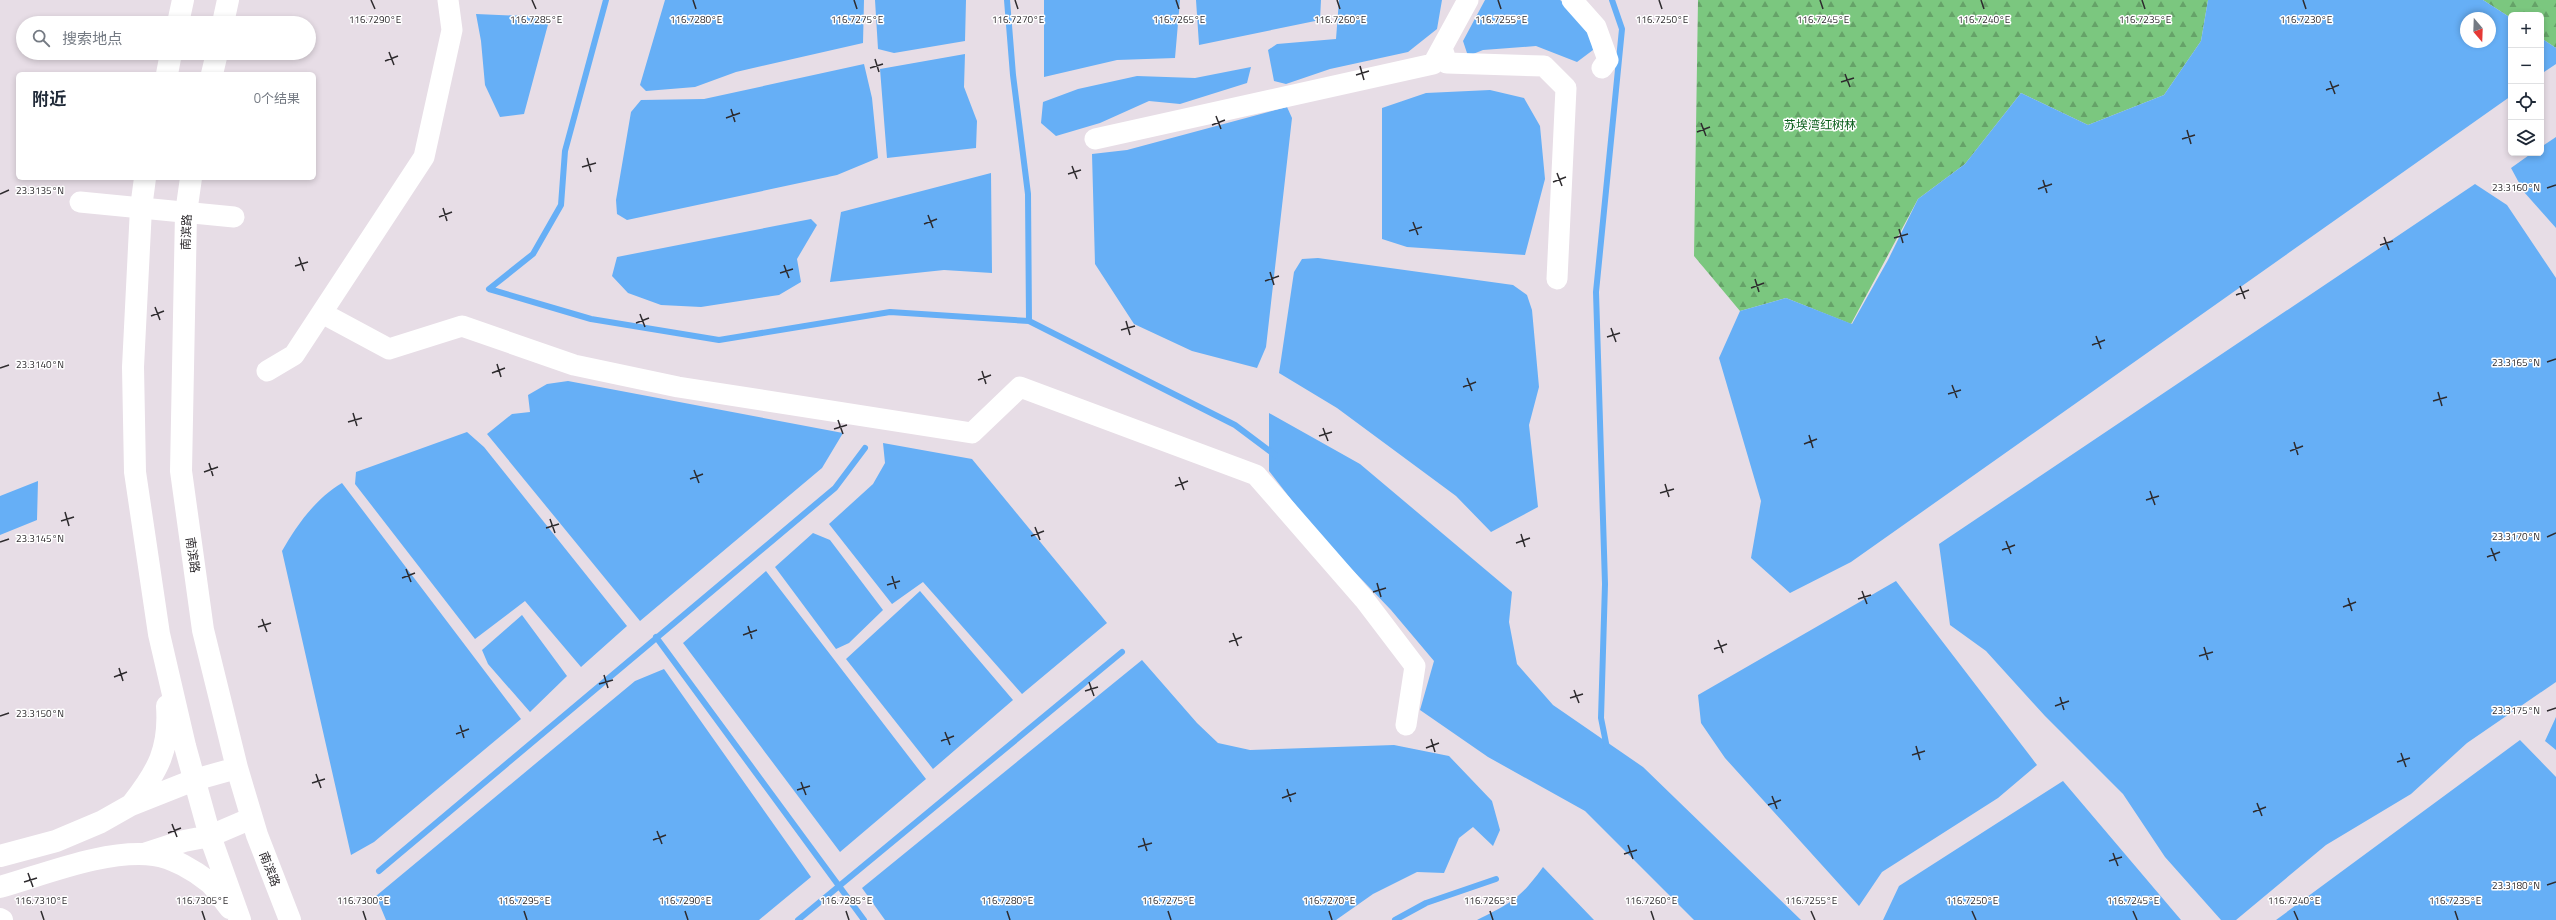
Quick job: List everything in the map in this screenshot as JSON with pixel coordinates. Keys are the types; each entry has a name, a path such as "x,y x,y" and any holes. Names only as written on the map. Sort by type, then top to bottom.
{"main road":[{"path":"180,16 183,0"},
{"path":"225,16 228,0"},
{"path":"167,72 170,60"},
{"path":"212,72 215,60"},
{"path":"146,180 141,208 133,367 135,472 164,658 194,780 210,836 240,920"},
{"name":"南滨路","path":"191,180 186,213 181,471 203,630 237,768 252,818 290,920"},
{"path":"132,805 153,778 163,752 168,725 164,658"},
{"path":"0,856 56,841 101,822 132,805 194,780 237,768"},
{"path":"141,855 184,841 210,836 252,818"},
{"path":"0,887 84,863 128,855 155,855 184,866 209,882 240,920"}],"street":[{"path":"267,371 294,355 424,156 452,30 448,0"},
{"path":"1095,139 1433,64 1468,0"},
{"path":"1572,0 1596,27 1608,60 1602,68"},
{"path":"1442,48 1447,63 1544,66 1566,88 1557,279"},
{"path":"80,202 234,217"},
{"path":"322,313 389,349 462,326 574,365 663,384 972,433 1020,387 1256,475 1364,598 1415,666 1406,725"}],"green space":[{"name":"苏埃湾红树林","path":"1698,0 2208,0 2201,41 2164,95 2088,125 2021,93 1965,164 1918,199 1851,324 1786,298 1740,311 1694,256"},
{"path":"2483,0 2556,0 2556,48 2544,40 2544,12 2508,12 2508,16"}],"water":[{"path":"665,0 864,0 863,43 736,72 695,87 646,91 640,85"},
{"path":"875,0 966,0 965,41 894,53 878,49"},
{"path":"1044,0 1180,0 1175,58 1117,60 1044,77"},
{"path":"1196,0 1321,0 1320,20 1199,45"},
{"path":"1339,0 1442,0 1437,29 1408,52 1330,69 1286,84 1274,81 1268,50 1277,44 1336,39"},
{"path":"1485,0 1560,0 1581,14 1591,35 1593,50 1577,62 1536,46 1483,50 1468,56 1463,41"},
{"path":"2208,0 2483,0 2508,16 2508,98 1851,562 1790,593 1751,558 1761,501 1719,358 1740,311 1786,298 1852,324 1888,260 1918,199 1965,164 2021,93 2088,125 2164,95 2201,41"},
{"path":"476,14 550,17 524,114 500,117 485,85 481,41"},
{"path":"2544,40 2556,48 2556,64 2544,72"},
{"path":"965,54 964,87 977,121 976,148 887,158 880,69"},
{"path":"864,64 872,98 878,158 837,175 627,220 617,214 616,200 631,112 641,100 704,99"},
{"path":"1251,67 1247,83 1180,104 1149,101 1100,123 1056,136 1041,123 1043,102 1078,89 1137,76 1195,78"},
{"path":"1490,90 1524,98 1540,126 1545,179 1525,255 1407,247 1382,239 1382,108 1426,93"},
{"path":"1287,107 1292,118 1266,347 1257,368 1192,351 1134,324 1095,264 1092,154 1127,150"},
{"path":"2556,137 2556,228 2524,192 2511,168 2528,156 2544,156 2544,145"},
{"path":"991,173 992,273 944,270 830,282 841,212"},
{"path":"2475,184 2507,205 2556,278 2556,682 2467,743 2411,794 2326,845 2236,920 2221,920 2165,857 2123,794 2045,716 1986,651 1950,625 1939,544"},
{"path":"811,219 817,225 797,259 801,282 779,295 701,307 661,305 628,293 612,276 617,257"},
{"path":"1318,258 1513,285 1527,295 1532,310 1539,387 1529,425 1538,507 1491,532 1456,496 1337,408 1279,373 1294,272 1302,259"},
{"path":"568,381 843,433 822,468 640,621 487,434 512,414 530,412 528,395 547,384"},
{"path":"1269,413 1360,464 1512,592 1509,622 1517,664 1553,705 1643,767 1801,920 1694,920 1585,811 1488,757 1420,710 1434,661 1391,610 1318,534 1269,471"},
{"path":"467,432 484,447 627,626 581,667 525,601 475,639 355,484 356,472"},
{"path":"883,443 972,459 1107,623 1022,694 923,582 892,604 829,524 873,484 885,463"},
{"path":"38,481 37,520 0,535 0,496"},
{"path":"342,483 521,719 374,842 351,855 282,551 300,522 315,505 332,489"},
{"path":"813,533 830,540 883,610 849,643 836,649 775,567"},
{"path":"766,571 926,779 840,852 683,643"},
{"path":"1896,581 2037,765 1998,798 1882,872 1859,906 1725,758 1701,723 1698,695"},
{"path":"920,591 1013,700 933,769 846,659"},
{"path":"522,615 567,676 530,712 488,664 482,650"},
{"path":"1142,660 1197,723 1218,743 1250,750 1394,745 1449,756 1492,801 1500,830 1493,846 1473,827 1459,838 1444,873 1417,872 1373,894 1336,920 885,920 862,888"},
{"path":"664,669 811,877 759,920 386,920 376,896 635,681"},
{"path":"2556,717 2556,750 2545,741"},
{"path":"2520,740 2556,777 2556,920 2276,920"},
{"path":"2063,781 2181,920 1883,920 1899,886"},
{"path":"1543,867 1594,920 1477,920 1514,899 1528,886"}],"waterway":[{"path":"606,0 565,151 561,205 533,254 489,289 591,319 719,340 890,312 1029,321"},
{"path":"1007,0 1013,75 1028,194 1029,321 1235,425 1275,455"},
{"path":"1607,748 1601,718 1605,584 1596,292 1622,29 1612,0"},
{"path":"379,871 835,488 865,448"},
{"path":"656,637 864,920"},
{"path":"798,920 1122,652"},
{"path":"1395,920 1426,903 1496,879"}]}
